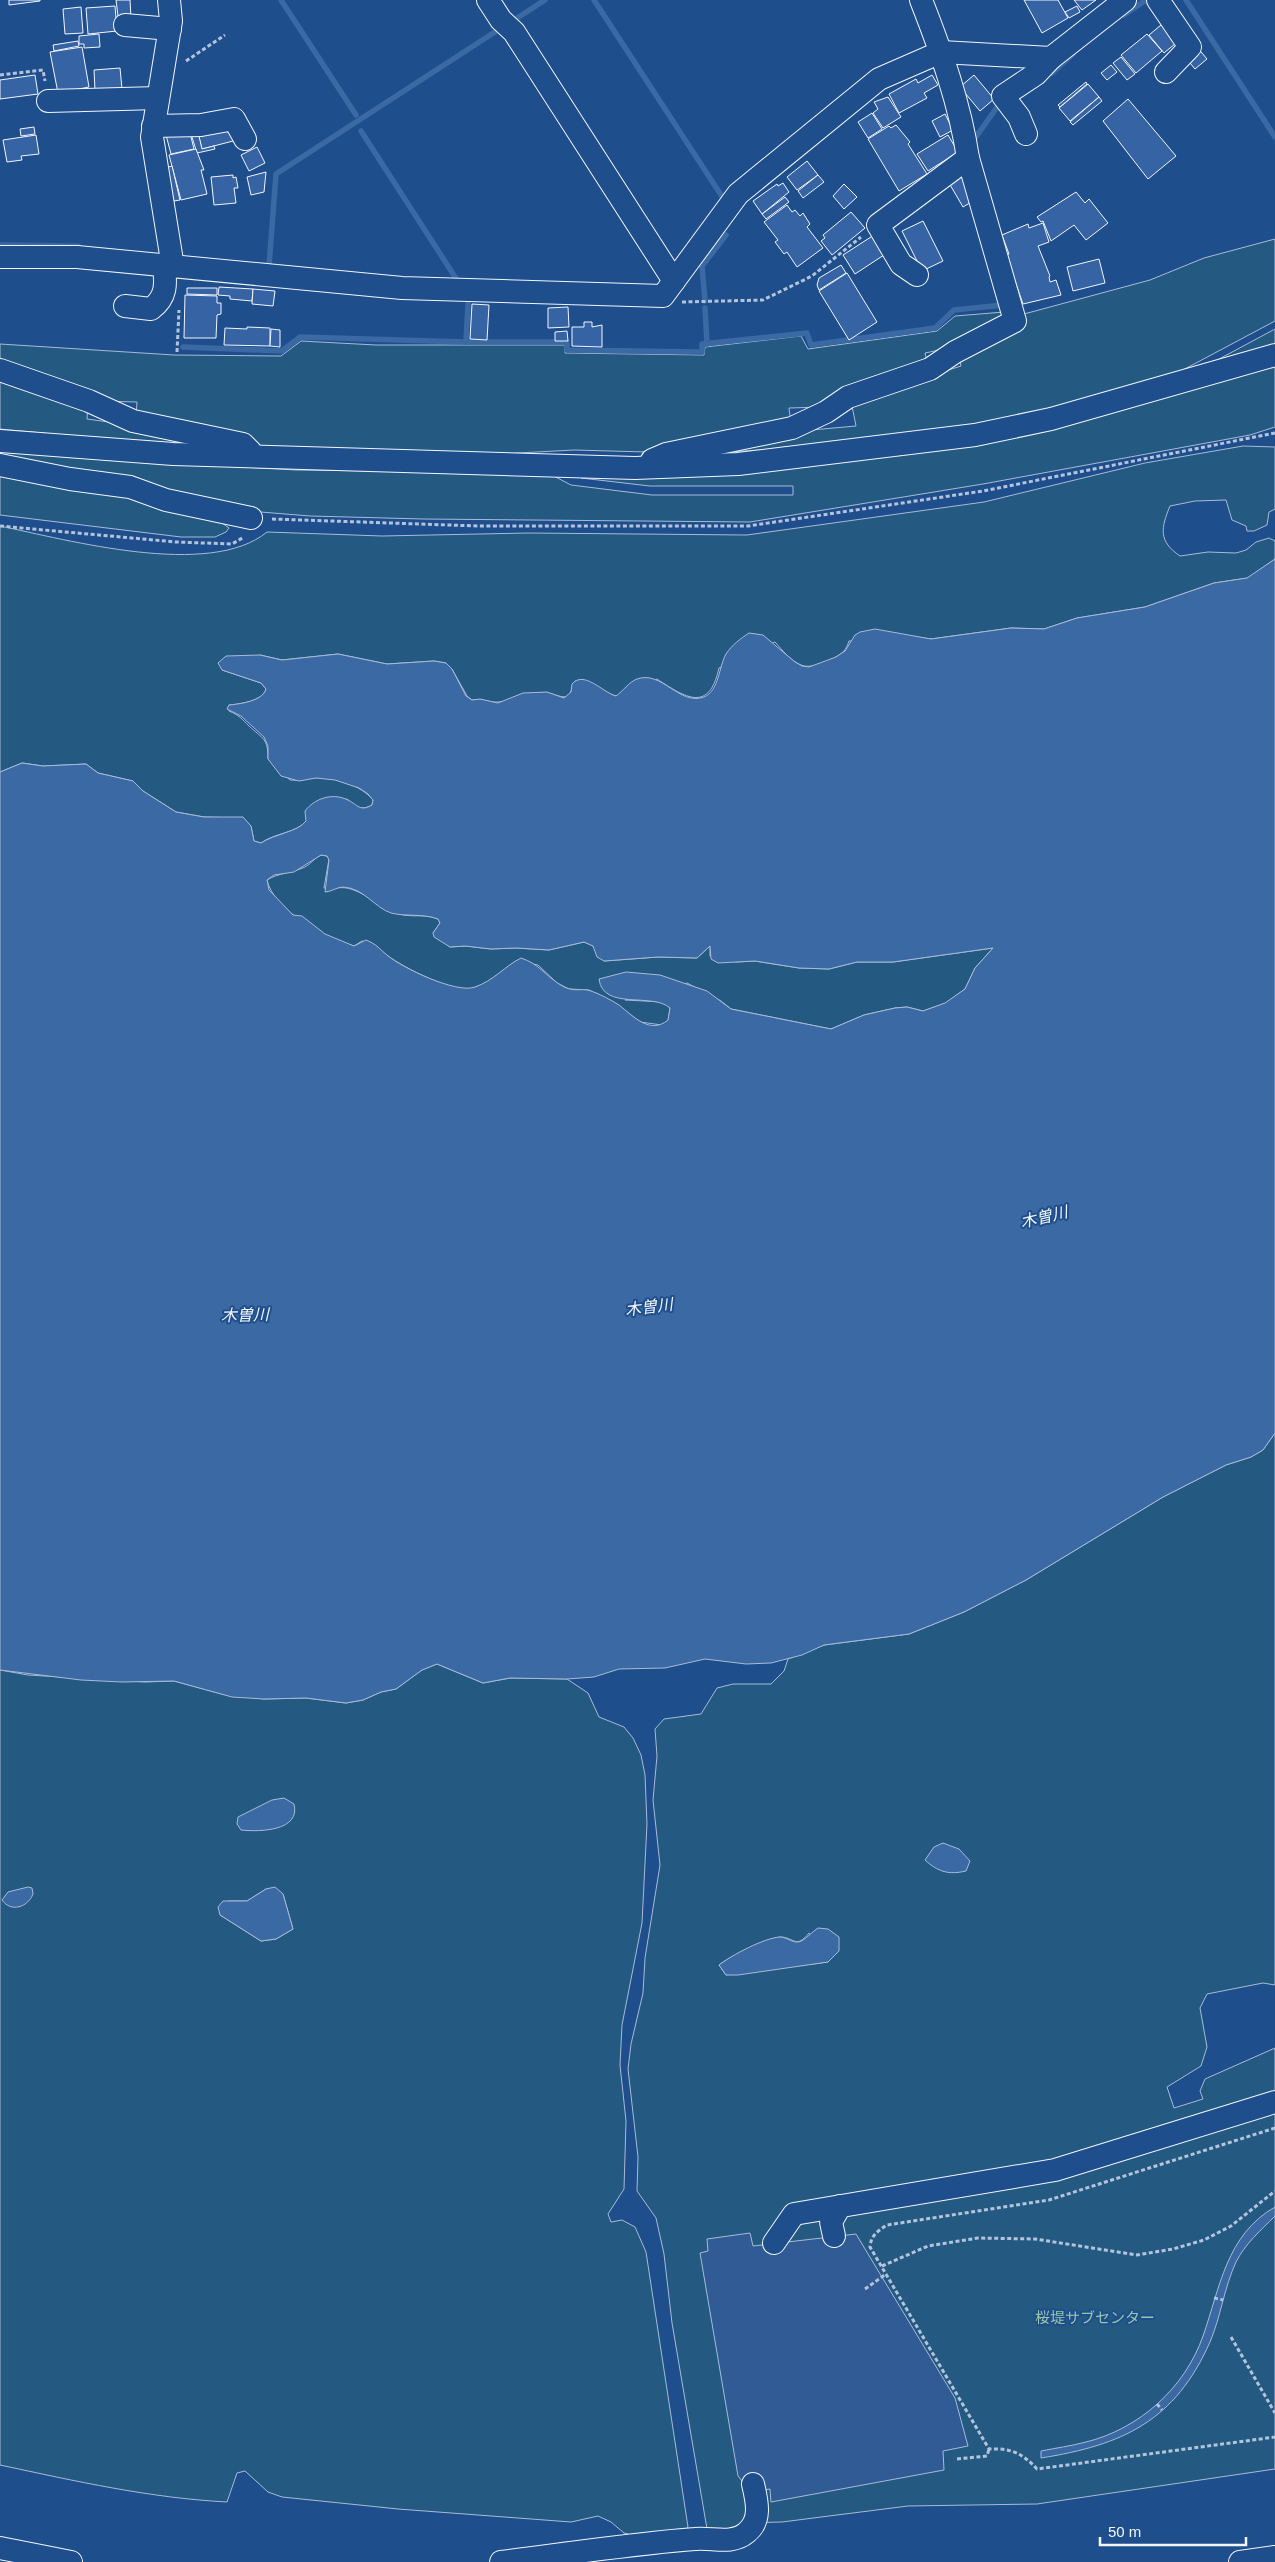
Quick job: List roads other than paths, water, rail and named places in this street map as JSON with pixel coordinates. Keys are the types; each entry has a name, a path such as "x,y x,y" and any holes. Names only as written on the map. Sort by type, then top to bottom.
{"street":[{"path":"126,306 151,309 157,304 164,296 169,266 152,137 170,29 169,0"},
{"path":"488,0 501,20 514,32 669,289"},
{"path":"635,468 666,454 792,428 826,412 848,396 930,369 955,352 1015,321 968,158 964,136 941,52 921,0"},
{"path":"1026,134 1019,117 1003,96 1036,74 1051,58 1125,0"},
{"path":"1158,0 1190,48 1166,72"},
{"path":"125,25 170,29"},
{"path":"669,289 738,194 879,79 941,52 1051,58"},
{"path":"48,101 160,88"},
{"path":"153,126 201,126 234,118 246,139"},
{"path":"918,274 901,264 878,225 968,158"},
{"path":"0,257 77,257 402,288 669,289"},
{"path":"0,441 173,454 635,468 738,464 975,435 1051,419 1275,355"},
{"path":"0,370 89,401 133,421 243,444 256,456"},
{"path":"0,464 70,479 130,487 166,500 251,518"},
{"path":"774,2243 794,2214 1055,2170 1275,2102"},
{"path":"834,2236 831,2222 840,2206"},
{"path":"501,2562 697,2538 736,2540 748,2532 756,2518 758,2506 753,2484"},
{"path":"0,2548 71,2562"},
{"path":"1240,2562 1275,2557"}],"water":[{"name":"木曽川","path":"1275,559 1275,1433 1263,1450 1251,1457 1226,1465 1163,1497 1026,1580 964,1612 909,1634 824,1645 802,1655 771,1663 746,1664 705,1659 665,1668 619,1669 594,1677 567,1679 510,1678 483,1683 437,1664 422,1670 396,1689 381,1692 363,1700 346,1703 306,1698 264,1699 232,1697 174,1681 122,1682 81,1680 0,1670 0,772 22,763 43,766 86,764 98,773 133,781 143,791 176,812 204,817 243,817 251,826 254,841 261,843 302,825 306,821 305,811 318,800 330,797 342,798 365,808 372,805 373,800 359,788 335,780 316,778 299,781 281,776 268,759 268,746 264,737 241,716 227,709 229,705 245,703 256,699 266,689 261,683 222,670 218,663 226,656 260,655 282,660 338,654 387,664 434,661 446,663 452,669 466,696 472,700 480,699 498,703 523,693 547,692 564,698 571,692 572,684 582,679 616,696 634,680 654,679 686,697 695,698 704,697 709,694 716,684 726,654 736,642 749,633 763,635 795,662 809,667 836,657 845,651 855,635 860,632 875,629 931,639 1011,628 1044,629 1077,618 1145,607 1214,583 1247,578","holes":["321,855 327,856 329,860 325,892 341,887 350,888 363,894 391,913 438,919 440,923 433,933 434,937 450,947 549,950 584,942 593,946 597,957 604,961 658,957 697,958 710,946 711,959 718,963 755,961 799,968 829,969 857,962 893,962 993,948 975,968 965,989 945,1003 923,1011 907,1007 864,1015 831,1029 731,1009 707,991 660,975 626,972 599,979 602,989 609,995 618,998 662,1003 670,1008 668,1020 655,1026 636,1019 619,1005 598,994 587,990 573,990 564,987 537,966 521,958 488,981 475,987 456,987 417,973 394,960 376,945 366,940 354,946 325,934 302,916 293,915 269,890 267,880 274,875 294,872"]},
{"path":"284,1798 294,1804 295,1813 285,1825 268,1830 249,1831 241,1830 237,1824 238,1817 272,1800"},
{"path":"943,1843 959,1849 970,1861 966,1871 954,1873 944,1871 934,1867 925,1860 934,1847"},
{"path":"28,1887 32,1888 33,1894 31,1899 19,1907 10,1906 2,1900 8,1892"},
{"path":"275,1887 283,1894 293,1929 276,1939 261,1941 220,1915 218,1907 223,1901 247,1901 266,1889"},
{"path":"818,1928 828,1929 839,1937 839,1951 828,1962 738,1975 726,1975 719,1965 740,1952 766,1940 780,1937 800,1942"},
{"path":"1275,2207 1275,2216 1249,2243 1236,2262 1210,2342 1196,2369 1180,2392 1163,2410 1143,2425 1121,2436 1097,2446 1041,2458 1041,2451 1086,2442 1106,2436 1124,2427 1158,2404 1172,2389 1185,2373 1195,2355 1220,2281 1235,2247 1245,2232"}],"waterway":[{"path":"281,0 356,115"},
{"path":"511,22 545,0"},
{"path":"594,0 723,198"},
{"path":"1124,15 1146,0"},
{"path":"1186,0 1275,137"},
{"path":"264,265 269,266 276,174 501,28"},
{"path":"1052,73 1073,54"},
{"path":"973,141 1000,103"},
{"path":"361,131 457,280"},
{"path":"705,301 702,266 726,235"},
{"path":"0,245 78,246"},
{"path":"466,342 468,304"},
{"path":"183,347 282,351 300,337 466,342 567,342 567,350 702,352 702,344 807,333 811,345 935,328 954,310 1003,305"},
{"path":"705,308 707,344"}],"park label":[{"name":"桜堤サブセンター","path":"1095,2317"}]}
